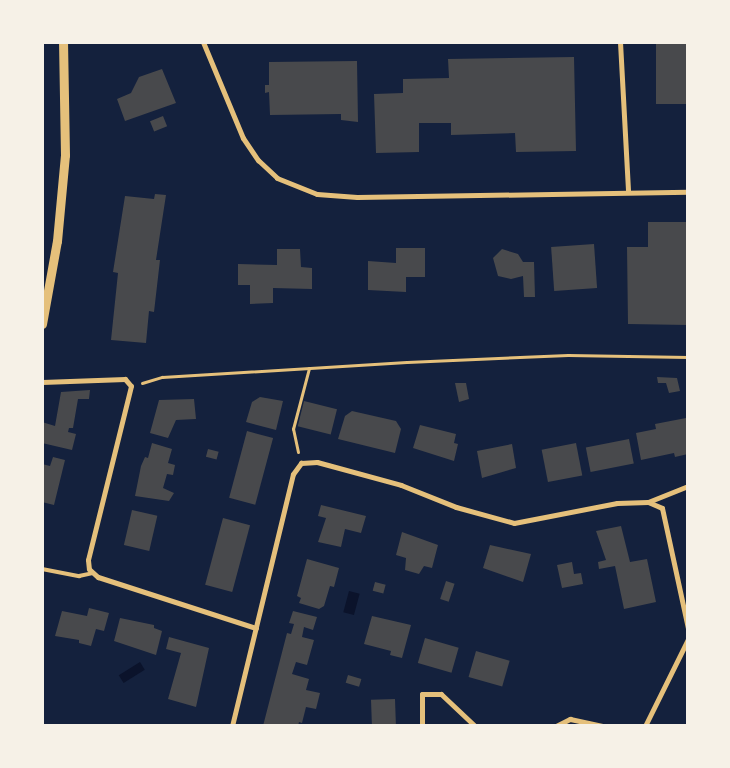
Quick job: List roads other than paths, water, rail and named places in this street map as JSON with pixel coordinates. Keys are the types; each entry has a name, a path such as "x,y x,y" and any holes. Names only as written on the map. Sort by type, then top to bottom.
{"street":[{"path":"42,324 57,241 65,155 63,42"},
{"path":"203,42 243,138 258,160 277,178 318,194 358,197 628,191 688,192"},
{"path":"620,42 628,191"},
{"path":"42,382 125,379 132,386 88,560 89,569 98,577 256,628"},
{"path":"232,726 294,474 301,463 317,462 401,485 456,507 514,523 616,503 648,502 688,486"},
{"path":"648,502 662,508 688,628"},
{"path":"645,726 688,639"},
{"path":"422,726 422,694 441,694 475,726"},
{"path":"556,726 570,719 602,726"}],"lane":[{"path":"42,569 78,576 93,573"}],"water":[{"path":"349,591 360,594 354,615 343,612"},
{"path":"140,662 145,670 124,683 119,675"}]}
